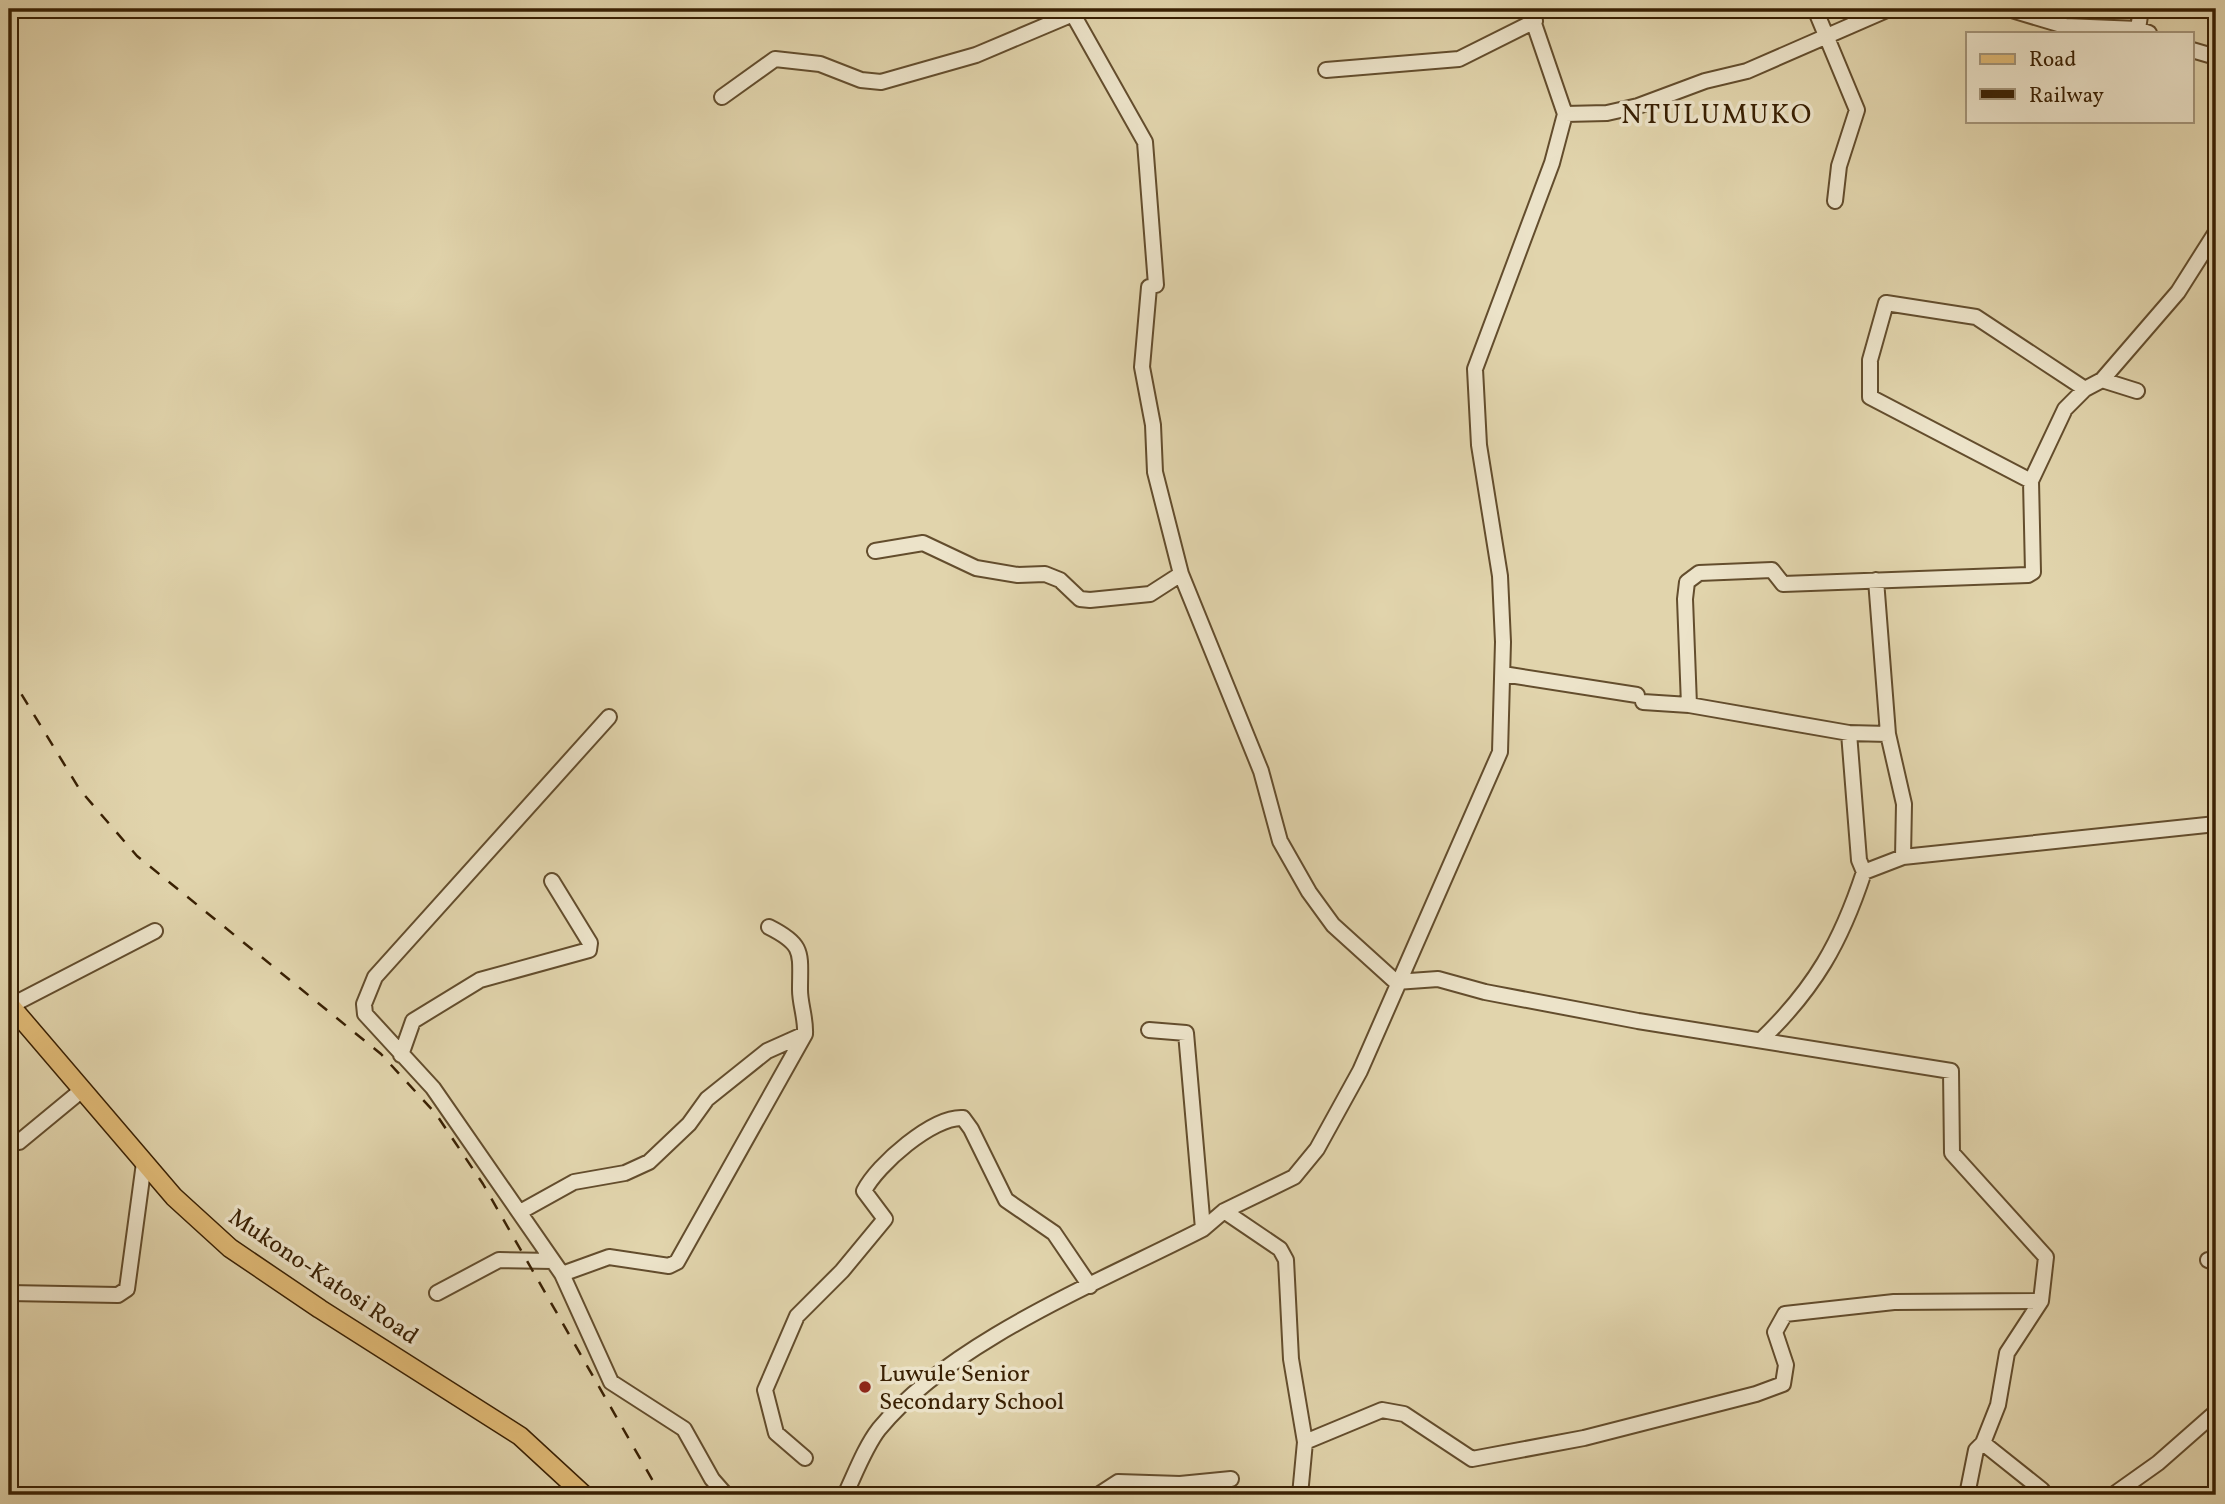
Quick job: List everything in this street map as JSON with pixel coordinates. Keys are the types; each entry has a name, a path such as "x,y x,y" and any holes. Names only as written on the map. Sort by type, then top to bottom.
{"main road":[{"name":"Mukono-Katosi Road","path":"9,1005 174,1197 230,1248 320,1309 520,1436 584,1495"}],"street":[{"path":"1815,9 1857,110 1839,166 1835,201"},
{"path":"1565,114 1607,113 1638,106 1705,81 1747,71 1889,9"},
{"path":"2008,9 2065,26 2143,31 2141,9"},
{"path":"722,97 775,59 820,64 861,80 881,82 976,55 1072,12 1145,142 1153,286 1142,367 1153,425 1155,472 1181,574 1261,771 1280,841 1309,892 1333,925 1396,982 1437,979 1485,992 1626,1018 1951,1071 1952,1153 2046,1257 2041,1301 2007,1353 1998,1405 1983,1443 1976,1450 1967,1495"},
{"path":"845,1495 878,1431 918,1388 984,1343 1203,1229 1224,1211 1294,1177 1317,1149 1360,1071 1396,982 1500,752 1503,674 1500,576 1479,445 1475,369 1552,163 1565,114 1532,15 1459,60 1326,70"},
{"path":"2194,51 2216,57"},
{"path":"1689,705 1686,582 1699,573 1772,570 1783,584 2028,575 2033,572 2031,481 2065,409 2085,389 2102,380 2178,292 2216,232"},
{"path":"2031,481 1870,397 1870,360 1886,303 1976,317 2085,389"},
{"path":"2102,380 2137,391"},
{"path":"875,551 923,543 976,568 1018,575 1045,574 1060,580 1080,599 1090,600 1150,594 1181,574"},
{"path":"1876,580 1888,734 1904,804 1903,857"},
{"path":"1503,674 1849,733 1888,734"},
{"path":"608,717 375,977 364,1004 365,1014 433,1088 562,1274 611,1382 684,1429 712,1479 726,1495"},
{"path":"1761,1040 1798,1004 1846,925 1864,872 1859,860 1849,733"},
{"path":"1864,872 1903,857 2216,824"},
{"path":"401,1055 413,1021 480,979 589,950 590,943 552,881"},
{"path":"562,1274 609,1257 669,1266 677,1262 805,1034 806,1018 799,992 802,966 799,950 791,938 769,928"},
{"path":"9,1005 155,931"},
{"path":"1149,1030 1186,1033 1203,1229"},
{"path":"520,1212 574,1182 625,1173 649,1162 689,1124 707,1099 767,1051 805,1034"},
{"path":"9,1144 19,1142 82,1090"},
{"path":"805,1458 776,1433 765,1390 797,1316 842,1271 885,1219 864,1191 873,1173 897,1151 952,1117 963,1118 971,1129 1006,1200 1054,1233 1090,1286"},
{"path":"9,1293 118,1295 127,1289 144,1163"},
{"path":"1224,1211 1280,1249 1286,1260 1291,1359 1305,1442 1300,1495"},
{"path":"437,1293 499,1260 553,1261"},
{"path":"1305,1442 1382,1410 1404,1414 1472,1459 1485,1457 1584,1438 1756,1394 1783,1384 1786,1365 1775,1332 1785,1314 1894,1302 2041,1301"},
{"path":"2113,1495 2186,1441 2216,1412"},
{"path":"1983,1443 2042,1490 2042,1495"},
{"path":"1098,1495 1118,1482 1180,1484 1231,1479"}],"railway":[{"path":"9,674 80,790 137,856 381,1054 436,1114 483,1184 661,1495"}],"place":[{"name":"Luwule Senior Secondary School","path":"865,1387"}],"district":[{"name":"NTULUMUKO","path":"1717,113"}]}
